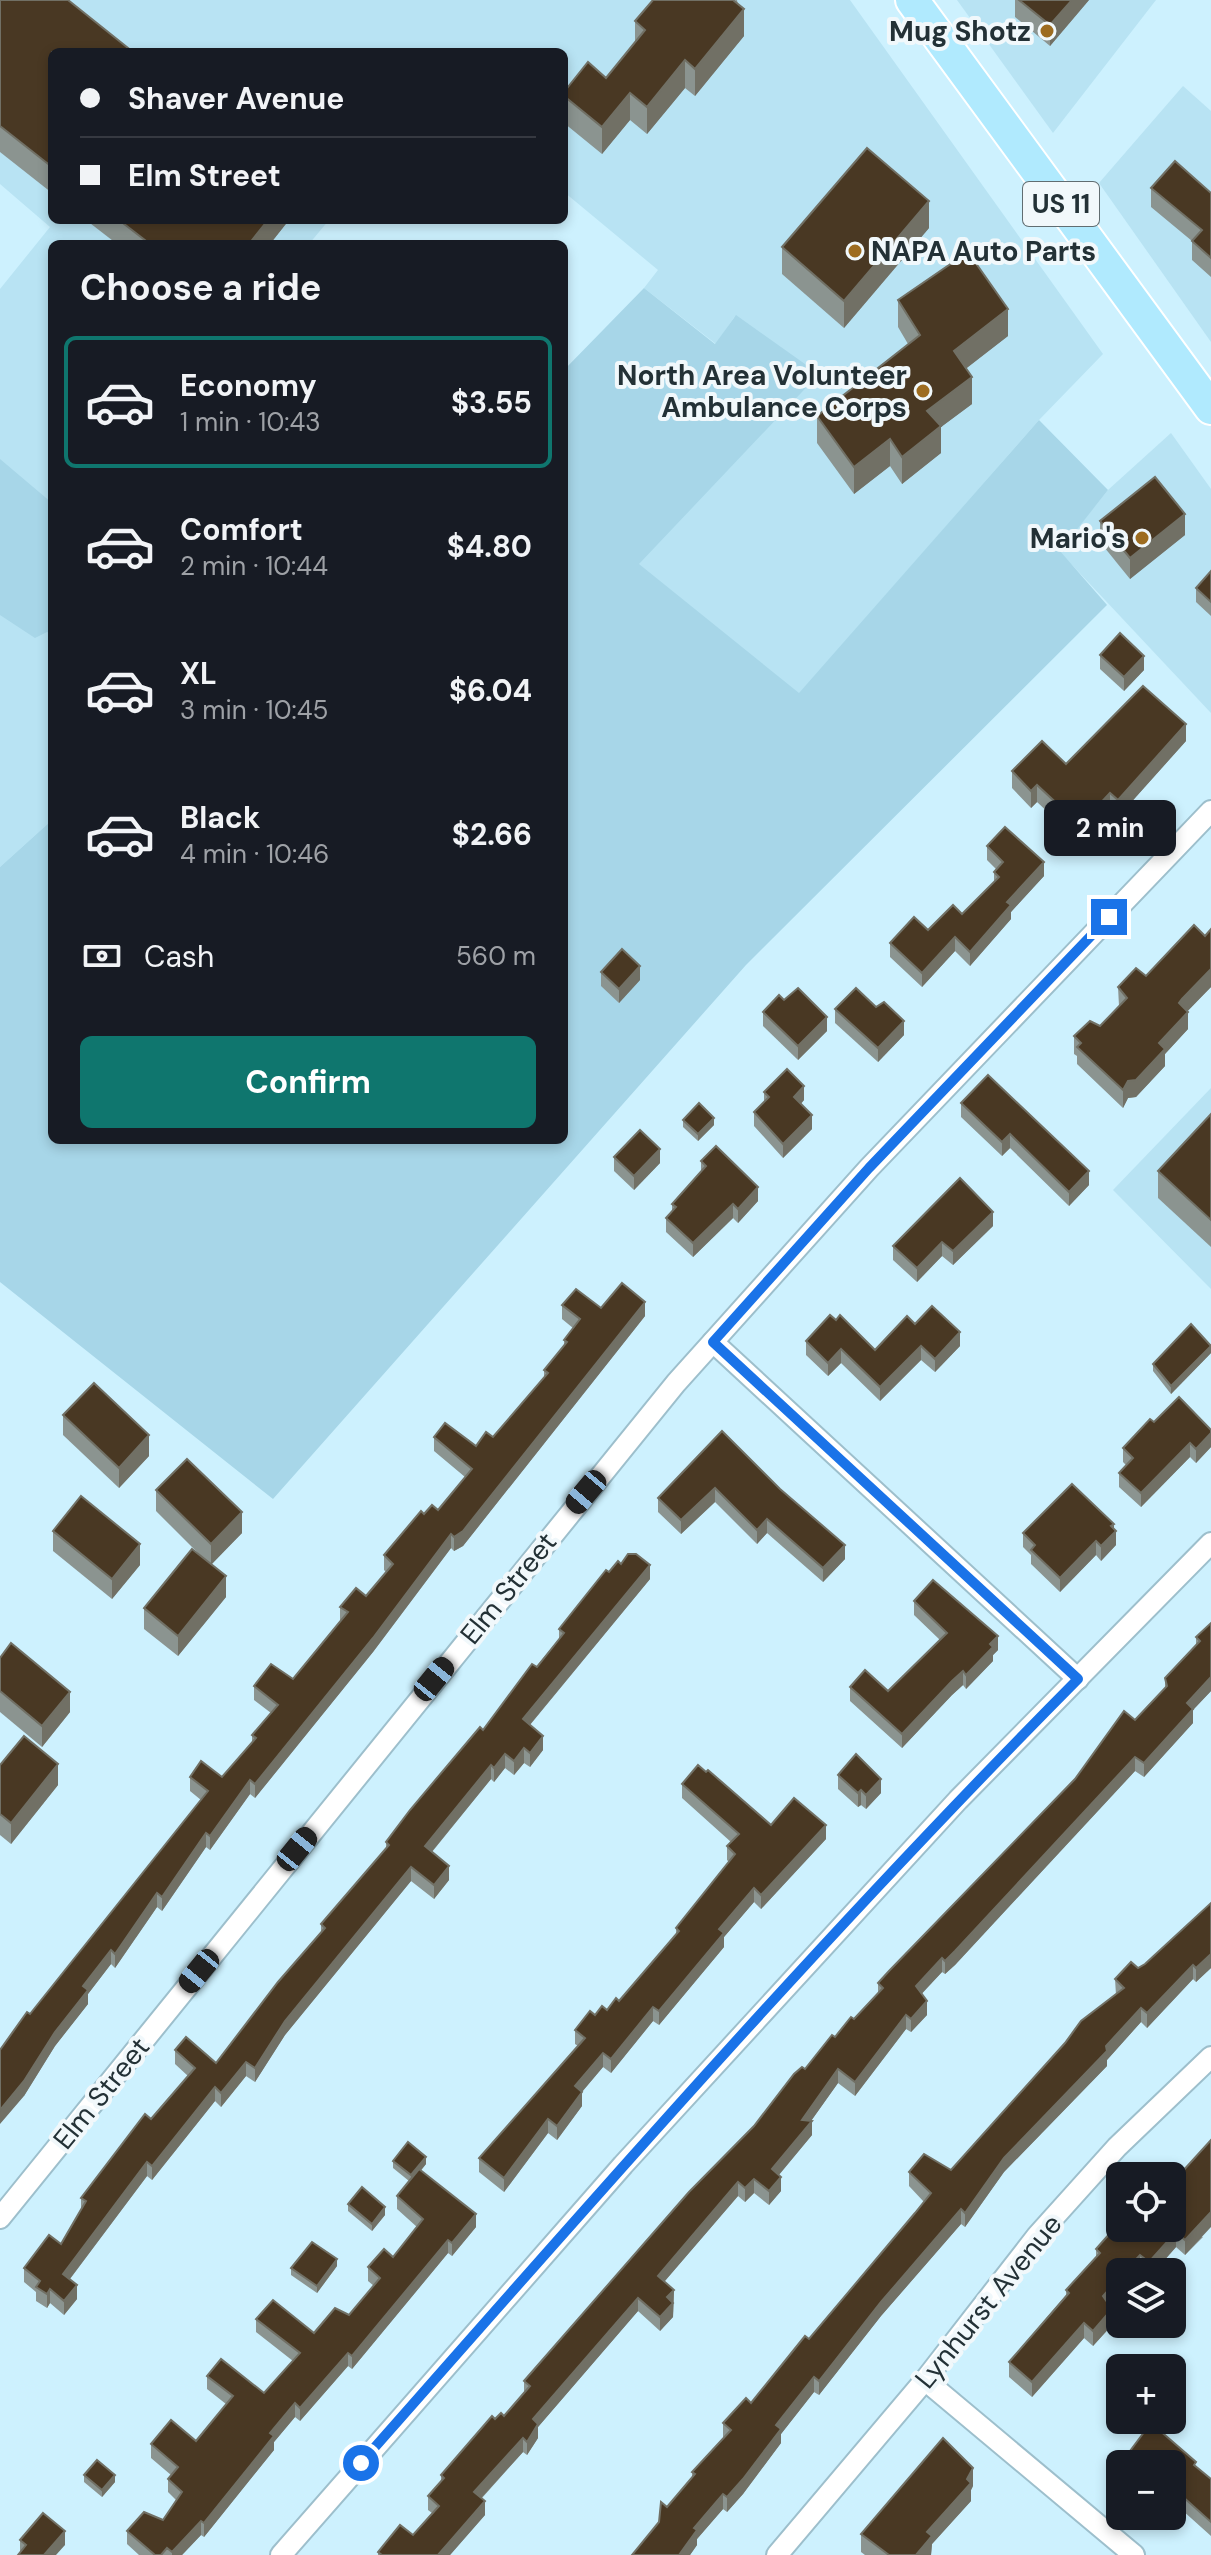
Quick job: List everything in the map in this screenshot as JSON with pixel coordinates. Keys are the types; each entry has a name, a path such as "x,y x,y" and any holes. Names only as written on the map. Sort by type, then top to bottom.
{"main road":[{"name":"US 11","path":"913,0 1208,398"}],"street":[{"name":"Elm Street","path":"0,2218 532,1557 713,1342 869,1168 1211,811"},
{"path":"713,1342 1078,1679"},
{"path":"281,2555 623,2165 958,1800 1211,1543"},
{"name":"Lynhurst Avenue","path":"777,2555 925,2380 1037,2236 1117,2147 1211,2057"},
{"path":"925,2380 1134,2555"}],"shaded area":[{"path":"0,0 850,0 1103,354 1039,420 799,694 638,564 735,316 716,344 644,288 658,270 568,195 568,48 48,48 48,224 326,224 312,240 48,240 48,824 0,867 0,289 50,227 0,184"},
{"path":"957,0 1156,0 1053,133"},
{"path":"1183,86 1211,111 1211,342 1099,183"},
{"path":"644,288 715,344 736,315 819,374 639,564 799,693 1039,420 1108,490 1060,551 1107,605 746,965 273,1499 0,1282 0,867 48,824 48,1144 568,1144 568,366"},
{"path":"1171,433 1211,489 1211,713 1059,551 1108,490"},
{"path":"0,459 48,500 48,632 35,638 0,615"},
{"path":"1211,1088 1211,1289 1113,1190"}],"building":[{"path":"0,0 68,0 128,48 48,48 48,164 0,126"},
{"path":"653,0 733,0 744,9 695,69 685,60 647,107 630,93 602,127 568,99 568,87 588,62 606,78 645,30 635,21"},
{"path":"1019,0 1072,0 1050,25"},
{"name":"NAPA Auto Parts","path":"867,148 929,201 844,301 782,247"},
{"path":"1175,161 1211,193 1211,258 1192,241 1202,230 1151,188"},
{"path":"124,224 265,224 252,240 145,240"},
{"name":"North Area Volunteer Ambulance Corps","path":"968,252 1008,309 954,351 972,377 927,411 941,426 902,457 890,439 854,467 817,416 920,335 898,300"},
{"path":"1155,477 1185,514 1130,558 1100,521"},
{"path":"1211,571 1211,602 1196,588"},
{"path":"1120,633 1144,656 1124,677 1100,655"},
{"path":"1143,686 1186,724 1118,800 1110,793 1080,825 1037,785 1031,791 1012,771 1042,741 1066,764"},
{"path":"1005,827 1044,862 1007,902 1011,905 970,952 955,937 922,973 890,943 914,917 928,930 953,905 962,914 999,877 994,872 1003,862 987,846"},
{"path":"1194,925 1205,936 1211,929 1211,969 1179,1003 1188,1012 1159,1043 1165,1049 1136,1080 1128,1081 1123,1090 1077,1047 1081,1043 1074,1036 1090,1021 1100,1026 1127,998 1118,987 1136,968 1146,976"},
{"path":"622,949 640,966 619,989 601,972"},
{"path":"798,988 827,1017 798,1046 763,1012 779,995 784,1000"},
{"path":"856,988 876,1007 884,1002 904,1021 878,1048 835,1009"},
{"path":"787,1069 804,1086 794,1097 812,1115 783,1144 754,1112 769,1097 764,1092"},
{"path":"988,1075 1089,1171 1069,1192 1010,1134 1002,1142 961,1103"},
{"path":"699,1103 714,1118 698,1134 683,1120"},
{"path":"1211,1114 1211,1220 1158,1171"},
{"path":"640,1130 660,1149 634,1176 614,1157"},
{"path":"716,1146 758,1187 738,1209 733,1204 693,1243 666,1218 676,1207 672,1204 706,1166 701,1161"},
{"path":"960,1178 993,1212 953,1251 942,1242 917,1268 893,1246"},
{"path":"622,1283 645,1302 463,1531 454,1537 451,1534 373,1638 255,1784 250,1780 210,1836 206,1833 162,1897 157,1893 115,1954 111,1950 83,1986 88,1990 0,2110 0,2050 27,2012 30,2014 208,1791 190,1777 201,1761 222,1777 256,1738 252,1735 278,1705 254,1686 271,1664 293,1679 348,1612 340,1607 356,1588 366,1596 393,1564 384,1555 421,1511 424,1514 432,1505 438,1510 472,1469 434,1437 445,1423 476,1446 486,1432 493,1437 548,1373 544,1370 567,1342 564,1340 580,1319 562,1305 576,1289 601,1308"},
{"path":"932,1306 960,1332 935,1359 921,1346 880,1387 841,1349 828,1363 806,1341 830,1315 836,1320 840,1315 875,1350 907,1316 915,1324"},
{"path":"1191,1324 1211,1346 1171,1386 1153,1364"},
{"path":"94,1383 149,1435 119,1468 63,1415"},
{"path":"1179,1397 1211,1433 1196,1449 1190,1443 1141,1493 1119,1473 1133,1458 1123,1448 1150,1419 1154,1422"},
{"path":"722,1431 780,1489 845,1545 823,1568 767,1519 757,1530 715,1488 681,1520 658,1498"},
{"path":"187,1459 242,1512 211,1544 156,1490"},
{"path":"1072,1484 1114,1524 1111,1526 1116,1531 1101,1546 1096,1541 1060,1578 1031,1550 1035,1545 1023,1533"},
{"path":"81,1496 140,1544 112,1579 53,1531"},
{"path":"192,1549 226,1576 178,1636 144,1608"},
{"path":"628,1554 636,1554 650,1565 523,1719 543,1736 530,1753 524,1748 514,1761 505,1754 494,1768 491,1765 425,1846 449,1866 434,1885 411,1867 285,2021 255,2068 246,2062 221,2093 215,2087 152,2166 147,2162 63,2274 77,2285 64,2301 50,2289 47,2294 36,2287 40,2281 24,2268 49,2235 61,2244 86,2201 81,2198 145,2114 151,2119 195,2068 175,2050 186,2037 216,2063 278,1982 325,1928 321,1924 389,1845 386,1842 410,1810 480,1727 483,1730 532,1664 537,1667 564,1633 559,1629 606,1570 609,1572 618,1561 621,1564"},
{"path":"933,1580 998,1636 990,1644 993,1647 966,1675 963,1671 952,1681 902,1734 850,1687 865,1670 888,1691 947,1633 914,1601"},
{"path":"1211,1623 1211,1677 1187,1703 1193,1709 1144,1763 1135,1757 955,1951 945,1961 942,1958 916,1986 927,2001 911,2019 906,2015 855,2082 838,2069 802,2120 812,2121 772,2169 781,2177 769,2191 754,2179 745,2188 738,2182 658,2276 674,2290 667,2297 673,2303 660,2317 638,2298 533,2419 538,2424 527,2442 523,2438 474,2492 485,2501 438,2555 382,2555 378,2552 400,2525 413,2535 439,2506 428,2496 444,2478 441,2475 492,2416 495,2419 501,2413 504,2416 530,2386 524,2381 689,2192 754,2126 794,2074 802,2067 805,2069 832,2035 835,2037 851,2017 854,2019 883,1988 878,1983 889,1971 1075,1779 1124,1711 1135,1720 1167,1686 1165,1678 1200,1641 1196,1637"},
{"path":"11,1643 70,1692 42,1726 0,1691 0,1658"},
{"path":"24,1736 58,1764 11,1823 0,1814 0,1765"},
{"path":"856,1754 881,1779 866,1795 861,1790 858,1793 838,1775"},
{"path":"698,1765 706,1772 708,1770 771,1825 794,1798 826,1825 761,1895 754,1888 719,1929 724,1933 659,2011 653,2007 611,2059 603,2053 575,2086 582,2092 557,2126 548,2119 504,2178 479,2158 585,2038 575,2030 590,2011 595,2015 602,2006 607,2010 616,1998 619,2001 679,1931 676,1928 735,1854 727,1846 739,1834 682,1784"},
{"path":"1211,1903 1211,1954 1196,1968 1193,1965 1147,2013 1141,2008 1106,2046 1107,2051 1004,2158 965,2213 961,2209 881,2302 819,2381 814,2377 776,2425 781,2429 743,2479 727,2497 723,2494 694,2528 697,2530 679,2555 632,2555 659,2522 661,2502 667,2507 695,2474 692,2472 731,2430 723,2423 746,2398 751,2403 805,2336 809,2339 931,2193 909,2172 924,2154 951,2170 1065,2043 1081,2021 1124,1988 1115,1979 1131,1962 1138,1968 1145,1964"},
{"path":"1211,2140 1211,2212 1186,2239 1186,2168"},
{"path":"408,2142 426,2157 411,2175 393,2161"},
{"path":"419,2169 476,2214 452,2243 448,2240 352,2356 348,2353 300,2408 295,2403 270,2433 274,2436 204,2523 201,2521 172,2552 167,2548 161,2555 155,2555 127,2531 144,2512 163,2520 182,2492 168,2479 178,2467 151,2444 171,2420 196,2441 233,2396 207,2376 221,2359 264,2393 300,2353 256,2319 273,2300 314,2333 335,2308 349,2315 380,2278 368,2267 384,2249 393,2257 423,2219 397,2196"},
{"path":"362,2187 385,2207 372,2224 348,2204"},
{"path":"1106,2238 1106,2242 1167,2242 1153,2258 1140,2255 1137,2258 1106,2258 1106,2293 1103,2296 1106,2316 1093,2331 1084,2323 1032,2382 1009,2362 1100,2253 1096,2249"},
{"path":"312,2242 337,2259 317,2286 291,2268"},
{"path":"1143,2434 1164,2434 1182,2450 1131,2450"},
{"path":"943,2438 973,2468 967,2479 971,2483 927,2532 932,2536 916,2555 889,2555 861,2534"},
{"path":"1186,2453 1196,2462 1194,2465 1211,2479 1211,2522 1186,2500"},
{"path":"97,2460 115,2475 102,2490 84,2475"},
{"path":"43,2513 65,2531 44,2555 18,2555 26,2545 20,2540"}],"place":[{"name":"Mug Shotz","path":"1047,31"},
{"name":"NAPA Auto Parts","path":"855,251"},
{"name":"North Area Volunteer Ambulance Corps","path":"923,391"},
{"name":"Mario's","path":"1142,538"}],"route":[{"path":"361,2463 623,2165 958,1800 1078,1679 713,1342 869,1168 1109,917"}]}
